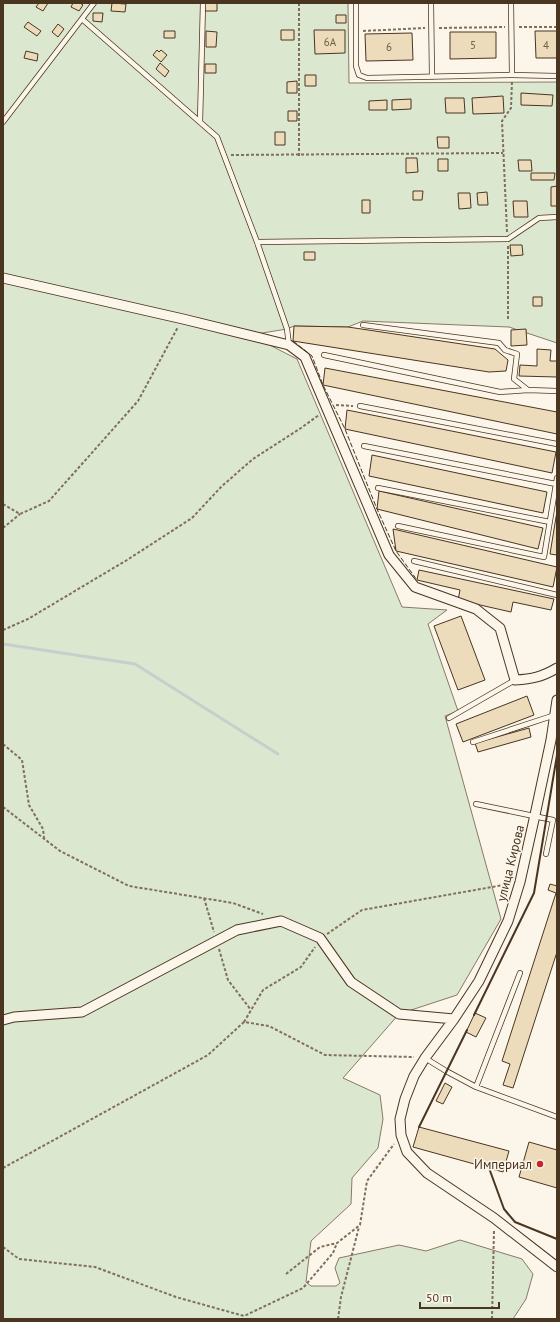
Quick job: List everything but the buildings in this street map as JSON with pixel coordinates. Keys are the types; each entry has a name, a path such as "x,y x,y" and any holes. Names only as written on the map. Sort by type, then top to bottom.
{"street":[{"path":"3,278 289,345 305,358 390,555 415,587 476,609 500,628 515,680 530,679 545,675 557,668"},
{"name":"улица Кирова","path":"401,1135 400,1119 405,1099 414,1076 425,1058 454,1019 478,981 508,921 520,882 554,741 557,700"},
{"path":"3,1020 14,1017 82,1012 237,930 281,921 320,938 351,982 400,1014 454,1019"},
{"path":"401,1135 407,1152 427,1173 494,1218 557,1267"}],"lane":[{"path":"3,122 94,3"},
{"path":"200,122 203,3"},
{"path":"356,3 356,66 359,75 367,78 512,75 557,76"},
{"path":"431,3 432,77"},
{"path":"511,3 512,75"},
{"path":"82,19 217,137 258,242 287,329 289,345"},
{"path":"258,242 508,239 539,218 557,217"},
{"path":"363,325 499,343 505,350 517,354 514,379 528,390"},
{"path":"324,355 500,392 528,390 557,391"},
{"path":"360,406 557,444"},
{"path":"364,446 556,484"},
{"path":"398,526 544,557 557,478"},
{"path":"378,488 550,522"},
{"path":"414,561 557,594"},
{"path":"449,718 515,680"},
{"path":"473,742 555,715"},
{"path":"476,804 553,820 546,854"},
{"path":"476,1087 520,973"},
{"path":"425,1058 476,1087 557,1117"}],"path":[{"path":"299,3 299,156"},
{"path":"356,31 511,26 557,27"},
{"path":"508,321 508,239 502,121 511,108 512,75"},
{"path":"224,155 299,156 503,153"},
{"path":"3,528 20,514 48,501 138,401 183,319"},
{"path":"3,630 28,619 96,579 192,518 222,486 253,459 301,428 332,404 360,406"},
{"path":"3,504 20,514"},
{"path":"3,744 22,760 29,805 43,829 44,838"},
{"path":"3,807 60,851 129,886 233,903 281,921"},
{"path":"3,1168 208,1055 244,1022 263,990 301,967 320,938 362,910 520,882"},
{"path":"204,898 228,980 251,1010"},
{"path":"244,1022 269,1026 325,1055 425,1058"},
{"path":"338,1319 341,1297 360,1225 367,1181 401,1135"},
{"path":"492,1319 494,1218"},
{"path":"286,1274 320,1247 337,1243 360,1225"},
{"path":"3,1247 19,1259 96,1267 176,1297 244,1316 303,1288 333,1253 337,1243"}],"green space":[{"path":"3,3 348,3 349,83 557,82 557,343 509,327 363,321 348,327 294,326 287,329 250,335 297,359 402,607 447,610 428,624 458,711 445,716 501,919 457,995 399,1014 343,1078 380,1095 383,1119 378,1148 352,1178 351,1204 311,1241 306,1282 311,1286 336,1286 340,1283 335,1268 339,1258 399,1245 426,1251 460,1240 522,1259 533,1274 526,1299 513,1319 3,1319"}],"waterway":[{"path":"3,644 135,664 278,754"}],"fence":[{"path":"293,341 312,356 323,385 345,429 377,509 396,551 417,580"}],"wall":[{"path":"474,1015 534,893 557,755"},
{"path":"419,1127 467,1030"},
{"path":"489,1168 504,1209 515,1222 557,1239"}],"place":[{"name":"Империал","path":"540,1164"}]}
